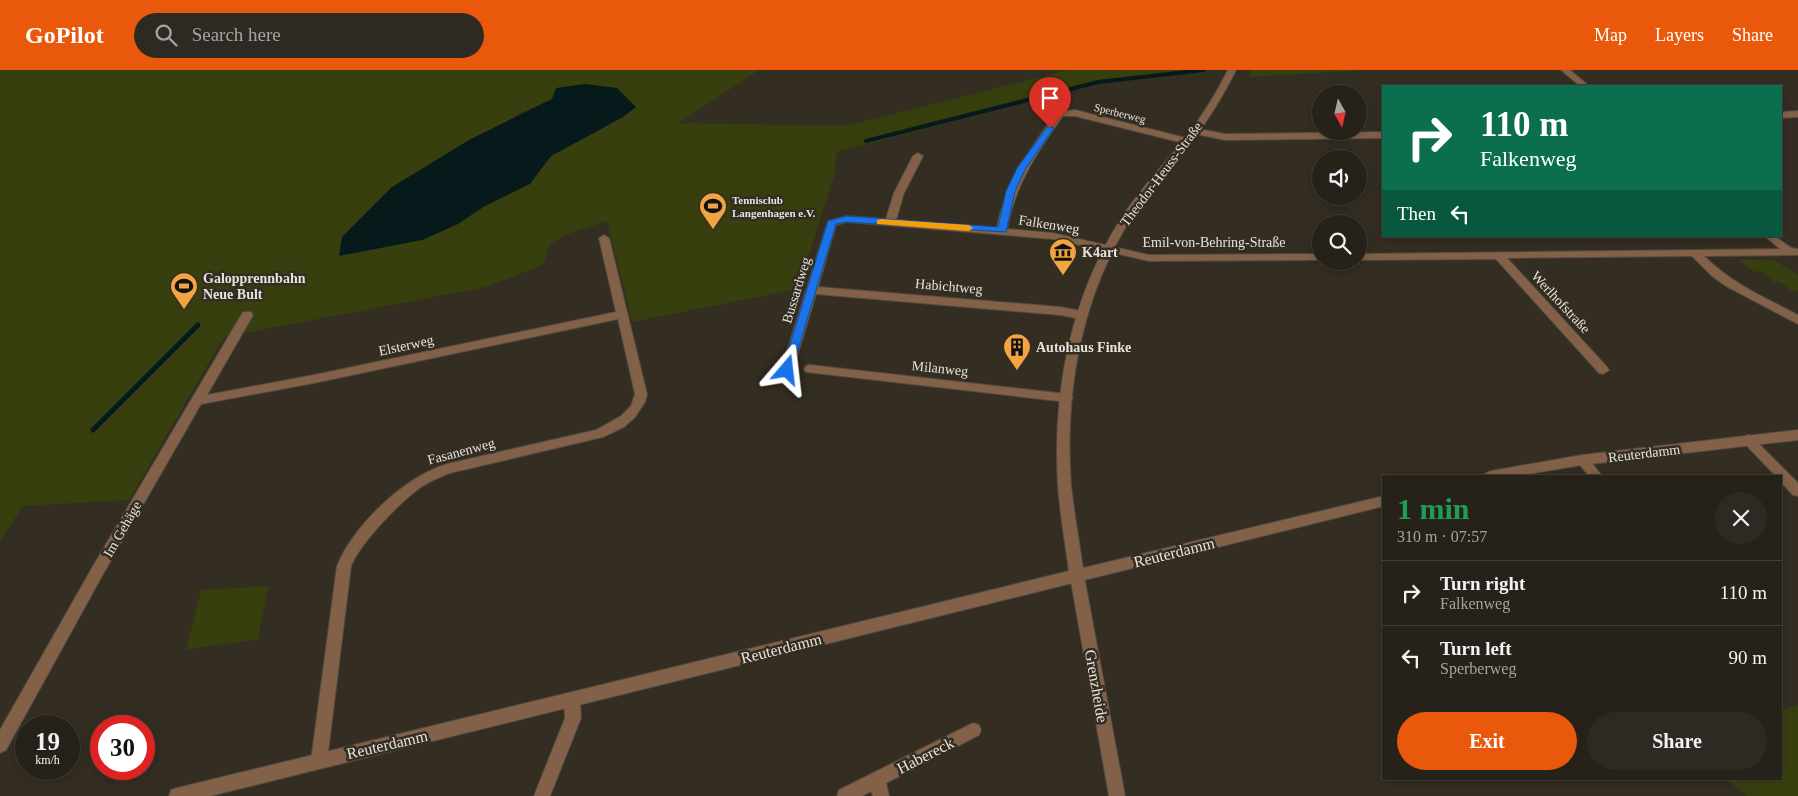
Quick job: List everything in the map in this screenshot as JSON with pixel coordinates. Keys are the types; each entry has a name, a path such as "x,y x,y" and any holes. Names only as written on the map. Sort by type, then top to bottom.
{"street":[{"name":"Theodor-Heuss-Straße","path":"1077,576 1064,472 1066,398 1082,316 1097,272 1130,212 1187,141 1232,70"},
{"path":"1565,70 1584,85"},
{"name":"Sperberweg","path":"1002,230 1011,191 1022,168 1060,114 1075,113 1187,141"},
{"path":"1782,115 1798,114"},
{"path":"1194,131 1225,137 1382,135"},
{"path":"890,222 899,194 918,156"},
{"name":"Falkenweg","path":"837,220 847,219 1002,230 1053,236 1108,249"},
{"name":"Bussardweg","path":"787,370 832,223 837,220"},
{"path":"1772,237 1794,252"},
{"name":"Fasanenweg","path":"319,761 346,558 356,544 406,493 427,477 447,469 599,434 619,425 633,413 641,394 604,238"},
{"name":"Emil-von-Behring-Straße","path":"1108,249 1149,258 1312,257"},
{"path":"1367,257 1794,252"},
{"path":"1696,254 1717,276 1798,320"},
{"name":"Werlhofstraße","path":"1498,255 1603,370"},
{"name":"Habichtweg","path":"812,290 1060,311 1082,316"},
{"name":"Im Gehäge","path":"0,745 97,572 247,315"},
{"name":"Elsterweg","path":"196,401 323,377 621,315"},
{"name":"Milanweg","path":"810,369 1066,398"},
{"name":"Reuterdamm","path":"1497,475 1582,460 1798,435"},
{"path":"1748,440 1798,491"},
{"path":"1582,460 1595,475"},
{"name":"Reuterdamm","path":"178,796 1382,502"},
{"name":"Grenzheide","path":"1077,576 1117,796"},
{"path":"542,796 573,718 572,700"},
{"name":"Habereck","path":"845,796 973,730"},
{"path":"877,779 881,796"}],"green space":[{"name":"Galopprennbahn Neue Bult","path":"0,70 759,70 679,123 845,126 1068,70 1207,70 1206,72 1106,80 837,152 834,176 798,289 632,322 607,221 565,235 550,244 543,265 486,287 224,337 129,500 23,506 0,541","holes":["552,99 635,107 623,117 551,156 458,224 422,240 342,237 366,216 518,114"]},
{"path":"1251,70 1367,70 1248,77"},
{"path":"1738,259 1773,260 1798,274 1798,291 1791,291 1779,281 1774,282 1761,271 1754,272"},
{"path":"268,586 258,639 186,650 201,590"},
{"path":"1798,705 1798,796 1747,796 1727,780 1782,780 1782,710"}],"shaded area":[{"path":"585,84 617,88 636,107 623,117 551,156 530,184 485,206 458,224 422,240 339,256 342,237 392,187 469,140 552,99 556,88"}],"waterway":[{"path":"866,141 1098,82 1204,70"},
{"path":"93,430 198,325"}],"slow traffic":[{"path":"881,222 969,228"}],"place":[{"name":"Tennisclub Langenhagen e.V.","path":"713,230"},
{"name":"K4art","path":"1063,276"},
{"name":"Galopprennbahn Neue Bult","path":"184,310"},
{"name":"Autohaus Finke","path":"1017,371"}],"route":[{"path":"787,370 832,223 837,220 847,219 1002,230 1011,191 1022,168 1050,128"}]}
